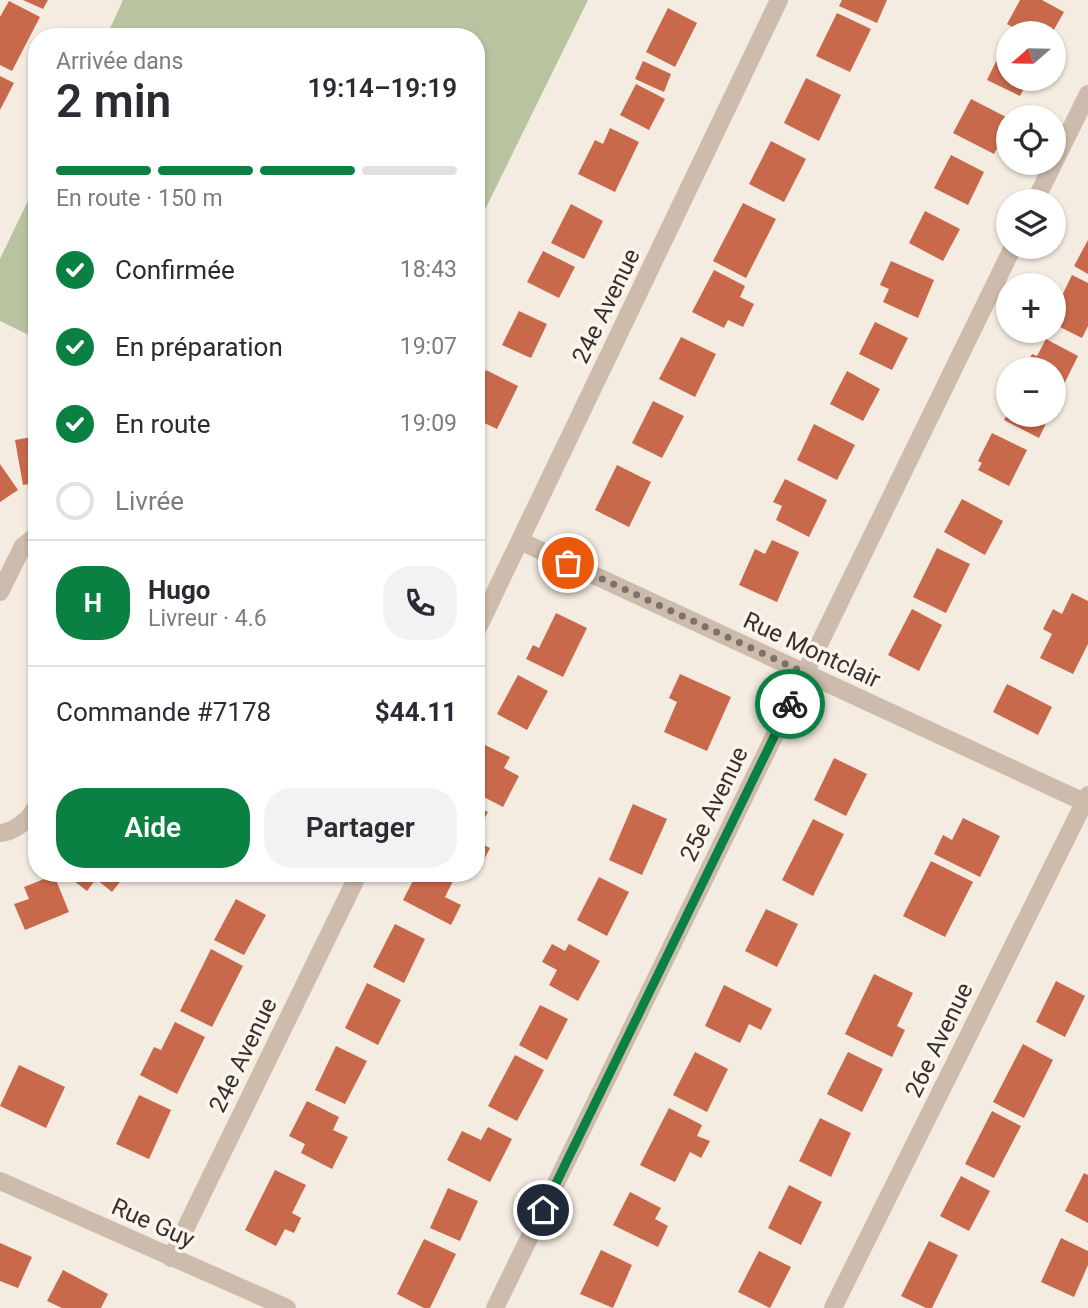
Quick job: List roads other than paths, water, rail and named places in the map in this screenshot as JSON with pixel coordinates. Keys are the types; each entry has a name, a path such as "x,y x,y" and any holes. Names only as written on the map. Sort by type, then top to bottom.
{"street":[{"name":"24e Avenue","path":"485,613 779,0"},
{"path":"1041,189 1088,94"},
{"name":"25e Avenue","path":"495,1308 1007,259"},
{"name":"Rue Montclair","path":"520,541 805,673 1086,798"},
{"path":"0,592 23,546 28,542"},
{"name":"26e Avenue","path":"833,1308 1086,798"},
{"path":"0,833 9,832 28,818"},
{"name":"24e Avenue","path":"172,1258 355,882"},
{"name":"Rue Guy","path":"0,1181 287,1308"}]}
